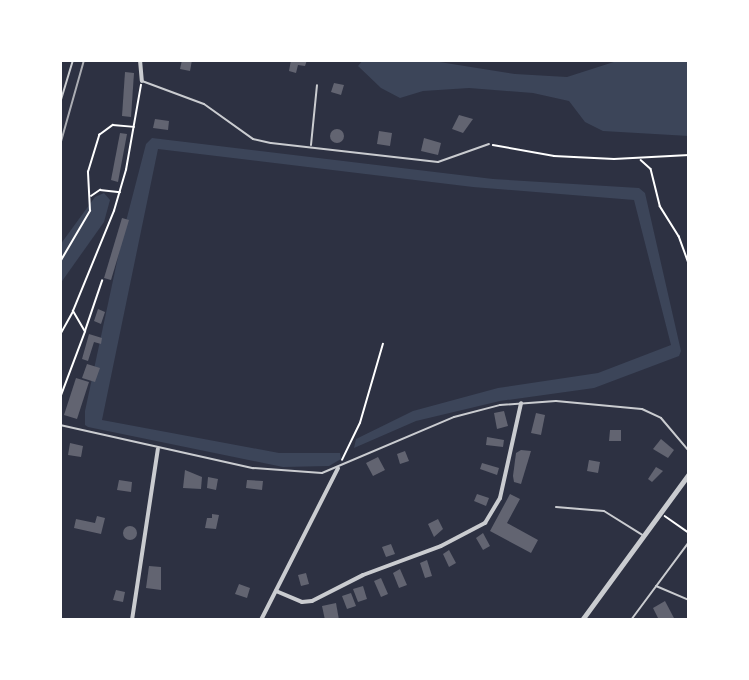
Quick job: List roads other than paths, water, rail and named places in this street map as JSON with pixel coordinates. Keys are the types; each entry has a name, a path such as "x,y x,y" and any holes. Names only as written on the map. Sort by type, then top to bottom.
{"street":[{"path":"140,60 142,81"},
{"path":"276,591 302,602 312,601 363,575 441,546 485,523 500,498 521,403"},
{"path":"132,620 159,449"},
{"path":"261,620 338,468"},
{"path":"582,620 689,474"}],"lane":[{"path":"60,103 73,60"},
{"path":"142,81 204,104 253,139 438,162 489,144"},
{"path":"311,145 317,85"},
{"path":"60,425 159,449 254,468 304,473 338,468 370,450 454,417 521,403 556,401 642,409 661,418 689,451"},
{"path":"556,507 604,511 644,536"},
{"path":"631,620 689,542"},
{"path":"656,586 689,600"}],"railway":[{"path":"60,145 84,60"}]}
